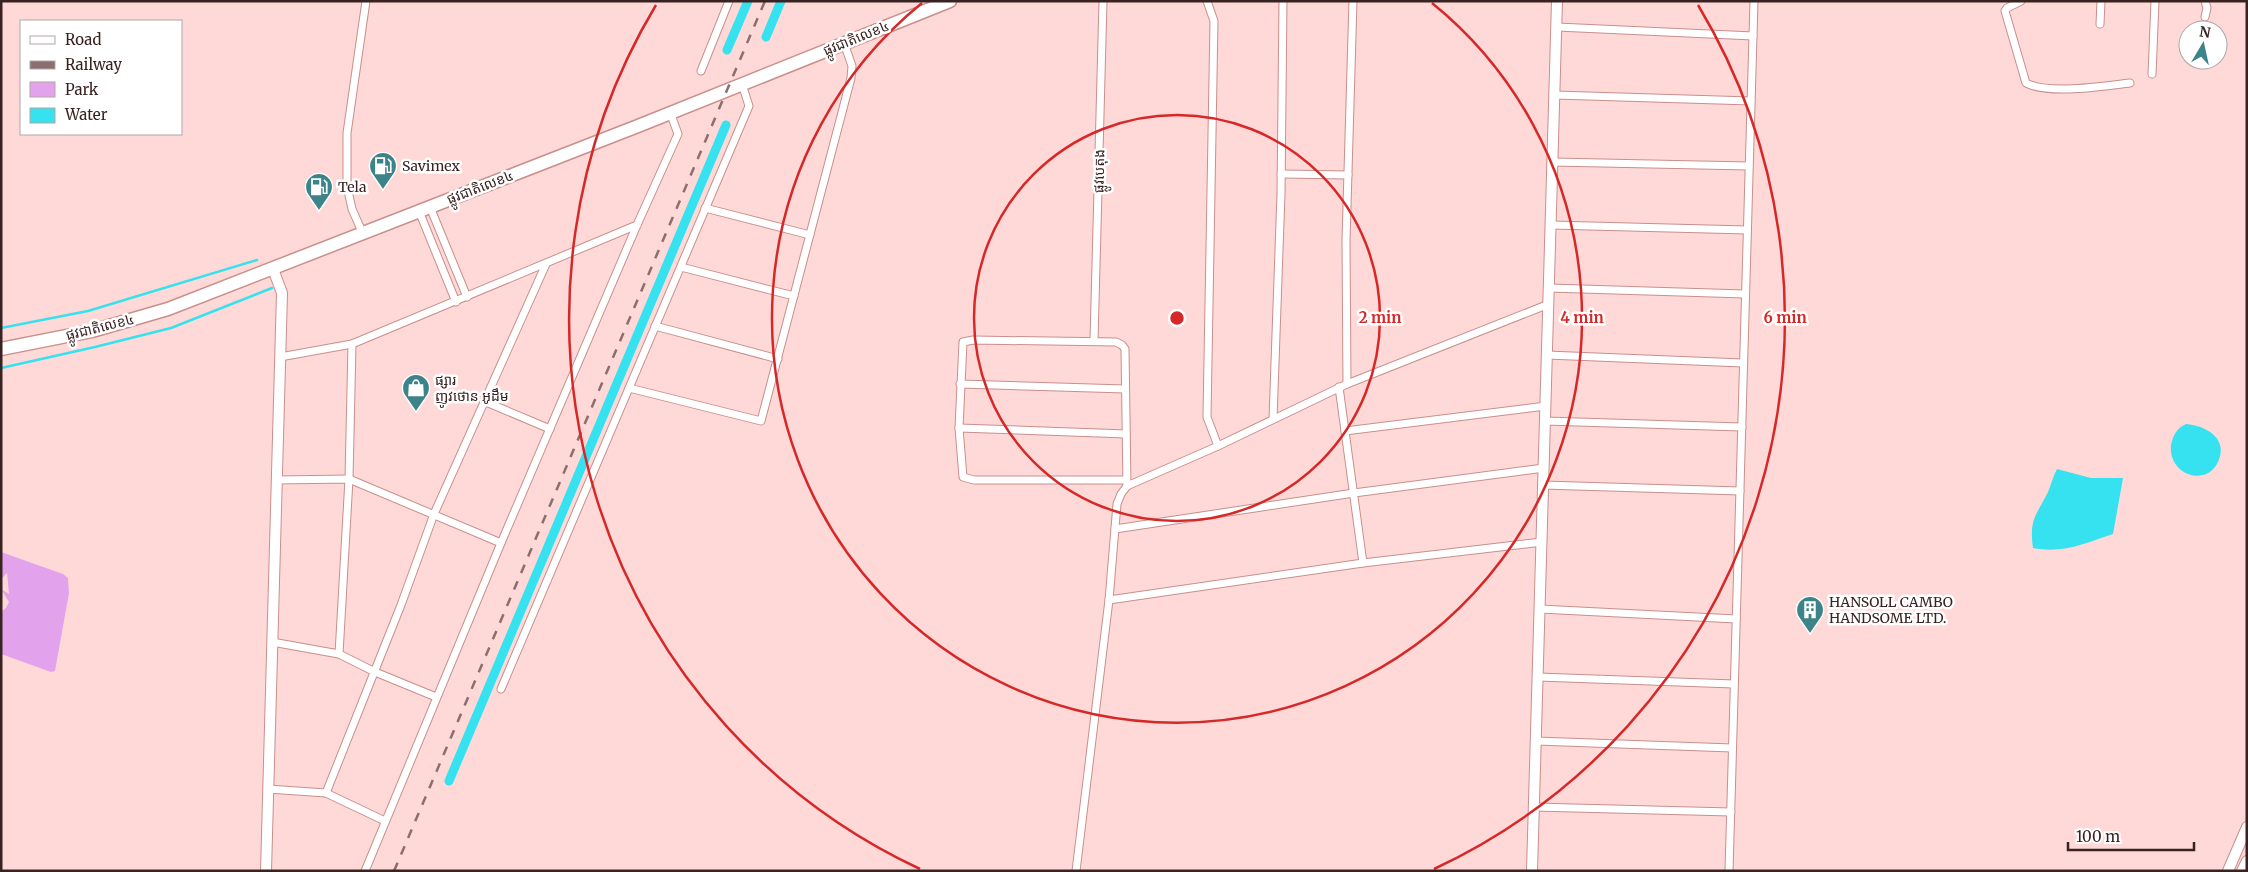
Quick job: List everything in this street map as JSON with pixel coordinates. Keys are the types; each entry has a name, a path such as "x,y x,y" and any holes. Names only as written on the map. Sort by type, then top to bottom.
{"highway":[{"name":"ផ្លូវជាតិលេខ៤","path":"1,349 92,331 148,315 363,234 950,1"}],"street":[{"path":"363,234 352,209 348,186 347,133 366,1"},
{"path":"701,71 729,1"},
{"name":"ផ្លូវបេតុង","path":"1094,341 1103,1"},
{"path":"1207,1 1214,21 1207,417 1218,446"},
{"path":"1273,419 1281,174 1283,1"},
{"path":"1347,384 1348,175 1354,1"},
{"path":"1532,871 1557,1"},
{"path":"1729,871 1754,1"},
{"path":"2021,1 2007,8 2006,16 2026,83 2038,88 2080,89 2130,83"},
{"path":"2100,24 2101,1"},
{"path":"2152,74 2155,1"},
{"path":"2204,17 2207,8 2205,1"},
{"path":"1556,27 1753,36"},
{"path":"629,388 761,420 851,78 852,66 844,43"},
{"path":"501,689 749,106 742,84"},
{"path":"1554,94 1751,101"},
{"path":"366,871 501,543 678,134 670,112"},
{"path":"1553,162 1749,166"},
{"path":"1281,174 1348,175"},
{"path":"705,208 810,236"},
{"path":"424,209 467,297"},
{"path":"424,209 456,302"},
{"path":"280,357 352,344 637,225"},
{"path":"1551,225 1747,230"},
{"path":"326,793 375,672 434,514 486,402 546,264"},
{"path":"681,267 794,296"},
{"path":"266,871 282,292 273,269"},
{"path":"1549,288 1745,294"},
{"path":"1076,871 1109,600 1117,504 1127,483 1125,349 1116,342 1094,341 966,340 963,342 959,428 963,477 966,479 1127,483 1218,446 1347,384 1548,304"},
{"path":"655,326 778,359"},
{"path":"339,654 349,479 352,344"},
{"path":"1547,355 1744,364"},
{"path":"960,384 1125,389"},
{"path":"1339,388 1363,563"},
{"path":"486,402 550,429"},
{"path":"1345,430 1546,406"},
{"path":"1545,421 1742,427"},
{"path":"959,428 1126,434"},
{"path":"1115,530 1354,493 1544,468"},
{"path":"277,480 349,479 501,543"},
{"path":"1543,485 1740,491"},
{"path":"1109,600 1363,563 1542,542"},
{"path":"1540,609 1736,619"},
{"path":"272,642 339,654 375,672 436,697"},
{"path":"1538,677 1734,684"},
{"path":"1536,741 1732,748"},
{"path":"268,789 326,793 385,821"},
{"path":"1534,808 1730,812"},
{"path":"2228,871 2247,827"},
{"path":"2242,871 2247,861"}],"green space":[{"path":"1,552 63,574 68,578 69,593 55,671 51,672 1,654 1,612 9,602 1,589 9,594 7,573 1,579"}],"water":[{"path":"2186,424 2208,431 2214,435 2221,447 2217,464 2204,475 2196,476 2181,470 2175,463 2172,455 2171,445 2174,435"},
{"path":"2057,469 2091,478 2123,478 2113,534 2065,549 2033,548 2032,530 2034,518 2048,492"}],"waterway":[{"path":"727,50 748,1"},
{"path":"766,37 781,1"},
{"path":"449,781 726,125"},
{"path":"1,328 88,311 257,260"},
{"path":"1,368 171,328 272,288"}],"railway":[{"path":"394,871 765,1"}],"place":[{"name":"Savimex","path":"383,190"},
{"name":"Tela","path":"319,211"},
{"name":"ផ្សារ ញូវថោន អូដឹម","path":"416,412"},
{"name":"HANSOLL CAMBO HANDSOME LTD.","path":"1810,634"}]}
